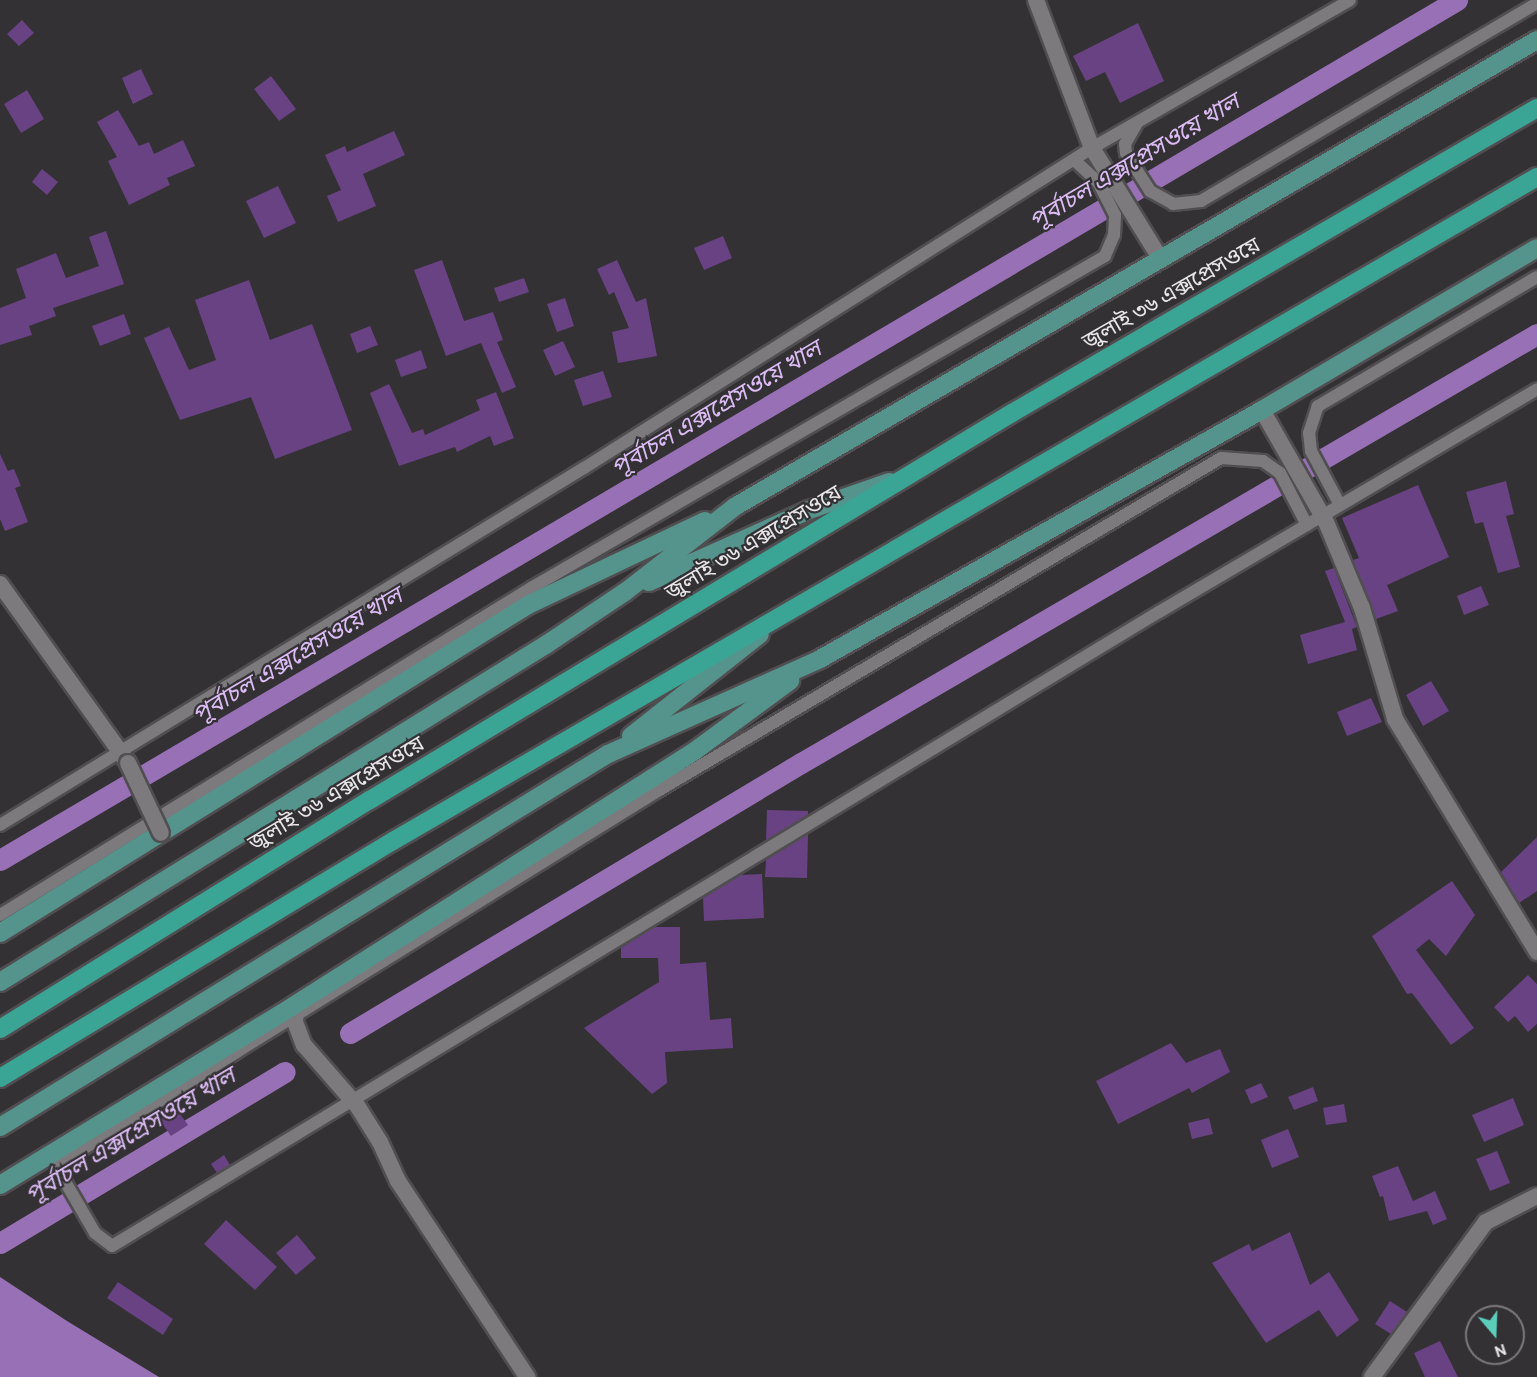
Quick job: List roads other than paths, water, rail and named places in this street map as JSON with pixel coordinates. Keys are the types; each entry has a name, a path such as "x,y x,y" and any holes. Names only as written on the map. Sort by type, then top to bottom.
{"highway":[{"name":"জুলাই ৩৬ এক্সপ্রেসওয়ে","path":"0,1029 370,801 913,474 1537,108"},
{"path":"0,1078 393,841 1537,177"}],"main road":[{"path":"0,933 158,827 528,605 736,506 1537,40"},
{"path":"608,754 820,658 1262,410 1537,248"},
{"path":"625,592 809,510 913,474"},
{"path":"0,982 346,771 625,592 736,506"},
{"path":"0,1127 608,754 790,611"},
{"path":"0,1185 296,1010 696,750 820,658"}],"street":[{"path":"1036,0 1097,155 1160,258"},
{"path":"0,825 125,757 1074,160 1097,155 1137,122 1350,0"},
{"path":"1137,122 1125,144 1126,153 1150,191 1173,204 1201,201 1537,3"},
{"path":"0,915 158,827 531,588 1105,256 1114,235 1114,215 1099,183 1074,160"},
{"path":"1340,505 1311,451 1309,433 1318,406 1537,277"},
{"path":"1307,525 1280,473 1263,461 1221,458 656,792 296,1010 59,1164 63,1178 94,1233 112,1246 1307,525 1321,514 1537,389"},
{"path":"1262,410 1321,514 1362,608 1395,719 1537,952"},
{"path":"1,588 125,757 158,827"},
{"path":"296,1010 304,1045 352,1100 380,1142 398,1181 527,1377"},
{"path":"1372,1377 1486,1222 1537,1196"}],"waterway":[{"name":"পূর্বাচল এক্সপ্রেসওয়ে খাল","path":"0,860 1457,0"},
{"name":"পূর্বাচল এক্সপ্রেসওয়ে খাল","path":"350,1033 801,763 1537,334"},
{"name":"পূর্বাচল এক্সপ্রেসওয়ে খাল","path":"0,1243 285,1072"}]}
